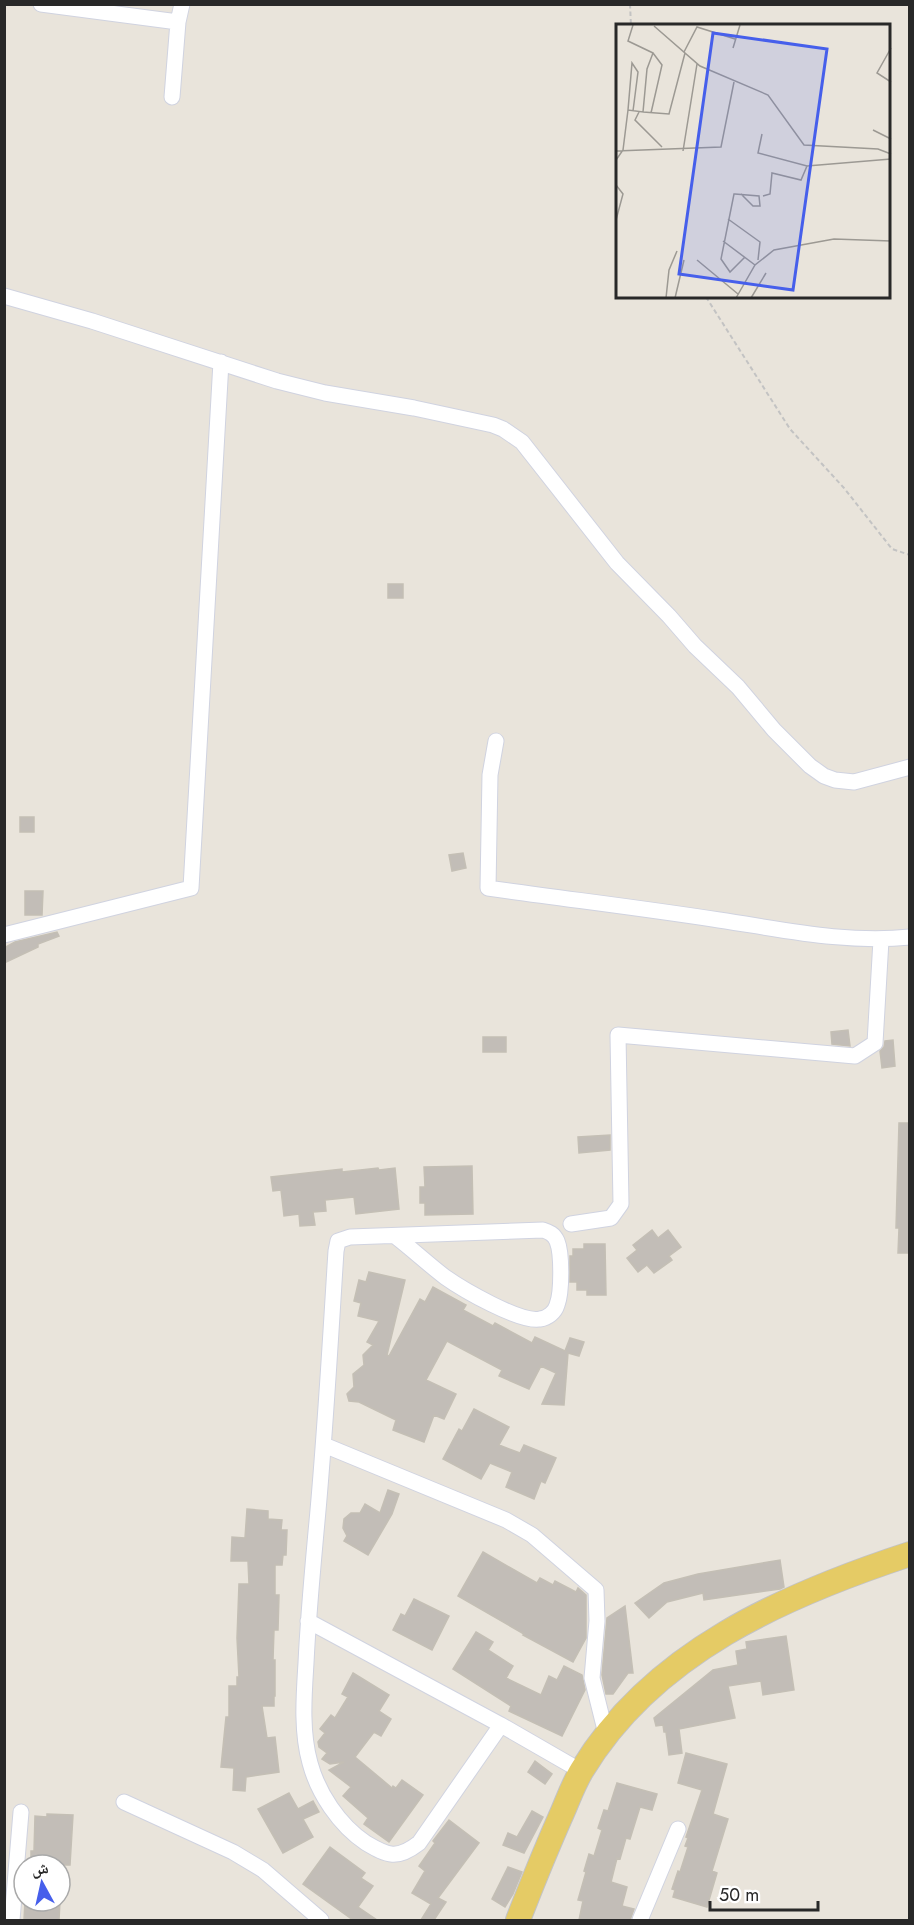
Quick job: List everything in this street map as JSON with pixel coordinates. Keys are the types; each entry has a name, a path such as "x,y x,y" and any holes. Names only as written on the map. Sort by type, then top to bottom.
{"main road":[{"path":"518,1920 545,1850 581,1772 606,1734 637,1699 661,1677 716,1639 780,1604 864,1569 909,1554"}],"street":[{"path":"41,4 178,22"},
{"path":"172,97 178,22 182,4"},
{"path":"4,296 82,318 277,381 325,393 474,420 503,429 522,442 617,563 695,646 738,687 774,730 810,766 824,776 854,782 909,766"},
{"path":"4,935 191,888 221,362"},
{"path":"496,741 490,774 488,888 812,933 881,940 909,937"},
{"path":"571,1224 611,1218 621,1204 618,1035 855,1056 875,1043 881,940"},
{"path":"395,1236 446,1278 507,1312 537,1320 546,1318 557,1305 559,1249 551,1233 536,1229 346,1237 338,1241 304,1691 305,1733 309,1761 318,1785 336,1813 357,1836 381,1852 390,1855 399,1854 409,1851 419,1843 501,1725"},
{"path":"324,1445 506,1520 532,1534 596,1590 597,1621 592,1678 606,1734"},
{"path":"308,1621 501,1725 581,1772"},
{"path":"124,1802 250,1862 263,1870 321,1920"},
{"path":"12,1920 21,1812"},
{"path":"640,1920 678,1828"}],"path":[{"path":"630,4 632,24"},
{"path":"707,298 790,429 844,488 892,549 909,555"}],"building":[{"path":"388,584 403,584 403,598 388,598"},
{"path":"20,817 34,817 34,832 20,832"},
{"path":"463,853 466,868 452,871 449,855"},
{"path":"25,891 43,891 42,915 25,915"},
{"path":"57,932 59,936 38,944 38,947 4,963 4,948 15,942"},
{"path":"848,1030 850,1046 832,1044 831,1032"},
{"path":"483,1037 506,1037 506,1052 483,1052"},
{"path":"893,1040 895,1066 882,1068 880,1051 885,1041"},
{"path":"899,1123 909,1123 909,1253 898,1253 899,1228 896,1228"},
{"path":"610,1135 610,1150 579,1153 578,1137"},
{"path":"472,1166 473,1214 425,1215 425,1203 420,1203 420,1187 425,1187 424,1167"},
{"path":"378,1168 379,1170 395,1168 399,1209 356,1214 354,1197 325,1200 326,1211 313,1212 315,1225 300,1226 299,1214 284,1216 281,1190 273,1191 271,1177 342,1169 342,1172"},
{"path":"652,1230 658,1238 668,1230 681,1247 669,1256 672,1260 654,1273 647,1265 638,1272 627,1258 637,1250 633,1245"},
{"path":"584,1244 605,1244 606,1295 587,1295 587,1290 577,1290 577,1282 570,1282 570,1256 573,1256 573,1249 584,1249"},
{"path":"369,1272 405,1280 387,1355 389,1356 420,1299 425,1302 433,1287 466,1305 463,1310 493,1326 495,1323 532,1343 535,1337 565,1351 570,1338 584,1342 579,1356 568,1353 564,1405 542,1404 556,1373 541,1366 529,1389 499,1376 502,1370 447,1341 426,1380 456,1394 444,1419 434,1415 424,1442 393,1430 396,1420 359,1402 349,1401 347,1394 354,1387 353,1374 364,1365 363,1355 373,1345 367,1342 379,1321 358,1316 361,1303 354,1301 359,1280 366,1282"},
{"path":"474,1409 509,1427 499,1445 520,1453 524,1445 556,1458 545,1483 541,1481 534,1499 506,1487 512,1472 490,1463 481,1479 443,1459 459,1429 462,1431"},
{"path":"388,1490 399,1494 392,1514 368,1555 344,1541 347,1536 343,1528 344,1519 351,1513 360,1513 365,1504 380,1513"},
{"path":"247,1509 268,1511 268,1519 282,1520 281,1530 287,1530 286,1555 283,1555 282,1565 275,1565 275,1595 279,1595 278,1630 274,1630 274,1706 262,1706 267,1738 275,1737 279,1772 246,1777 245,1791 233,1790 234,1768 221,1767 226,1717 229,1717 229,1686 237,1686 237,1677 239,1677 237,1638 239,1584 249,1584 248,1561 231,1561 232,1537 245,1538"},
{"path":"483,1552 537,1583 540,1578 553,1585 555,1581 576,1592 578,1588 586,1595 586,1638 573,1662 458,1596"},
{"path":"780,1560 784,1587 780,1589 704,1600 703,1593 667,1602 649,1618 635,1603 664,1583 698,1574"},
{"path":"414,1599 449,1616 432,1650 393,1630 401,1614 405,1616"},
{"path":"625,1606 633,1673 628,1673 613,1694 606,1694 602,1675 607,1618"},
{"path":"476,1632 493,1642 488,1650 513,1666 506,1678 541,1695 549,1676 557,1680 564,1666 582,1675 585,1690 562,1736 509,1711 511,1706 453,1669"},
{"path":"786,1636 794,1690 763,1695 761,1681 728,1686 735,1718 679,1729 682,1753 669,1755 666,1732 664,1732 663,1725 656,1726 654,1718 713,1670 738,1665 736,1651 747,1649 746,1642"},
{"path":"353,1673 389,1695 379,1711 391,1719 381,1736 374,1732 355,1757 392,1788 393,1786 396,1788 402,1780 423,1795 389,1842 364,1824 368,1818 343,1796 351,1787 329,1770 344,1762 330,1764 322,1759 327,1753 319,1747 318,1742 325,1733 320,1729 331,1715 335,1718 348,1697 342,1694"},
{"path":"686,1753 727,1764 713,1814 728,1819 712,1871 717,1873 707,1907 673,1897 675,1890 672,1889 688,1847 685,1846 688,1838 686,1837 702,1790 678,1783"},
{"path":"535,1761 552,1774 545,1784 528,1772"},
{"path":"617,1783 657,1794 652,1810 640,1807 630,1839 626,1838 620,1859 617,1858 611,1882 627,1887 622,1906 634,1909 630,1920 579,1920 583,1901 578,1900 586,1872 584,1871 589,1854 594,1856 602,1830 598,1828 604,1810 608,1811"},
{"path":"289,1793 298,1809 313,1801 319,1812 303,1819 313,1837 283,1853 258,1809"},
{"path":"532,1811 543,1817 524,1853 503,1845 508,1833 517,1837"},
{"path":"47,1814 73,1815 71,1853 31,1853 34,1851 35,1816 47,1817"},
{"path":"449,1820 479,1843 438,1898 446,1902 434,1920 421,1920 431,1904 412,1893 425,1871 419,1866 435,1843 433,1841"},
{"path":"330,1847 365,1873 361,1878 373,1886 358,1907 377,1920 353,1920 303,1884"},
{"path":"508,1867 522,1872 505,1907 492,1899"},
{"path":"24,1913 59,1913 59,1920 24,1920"}]}
